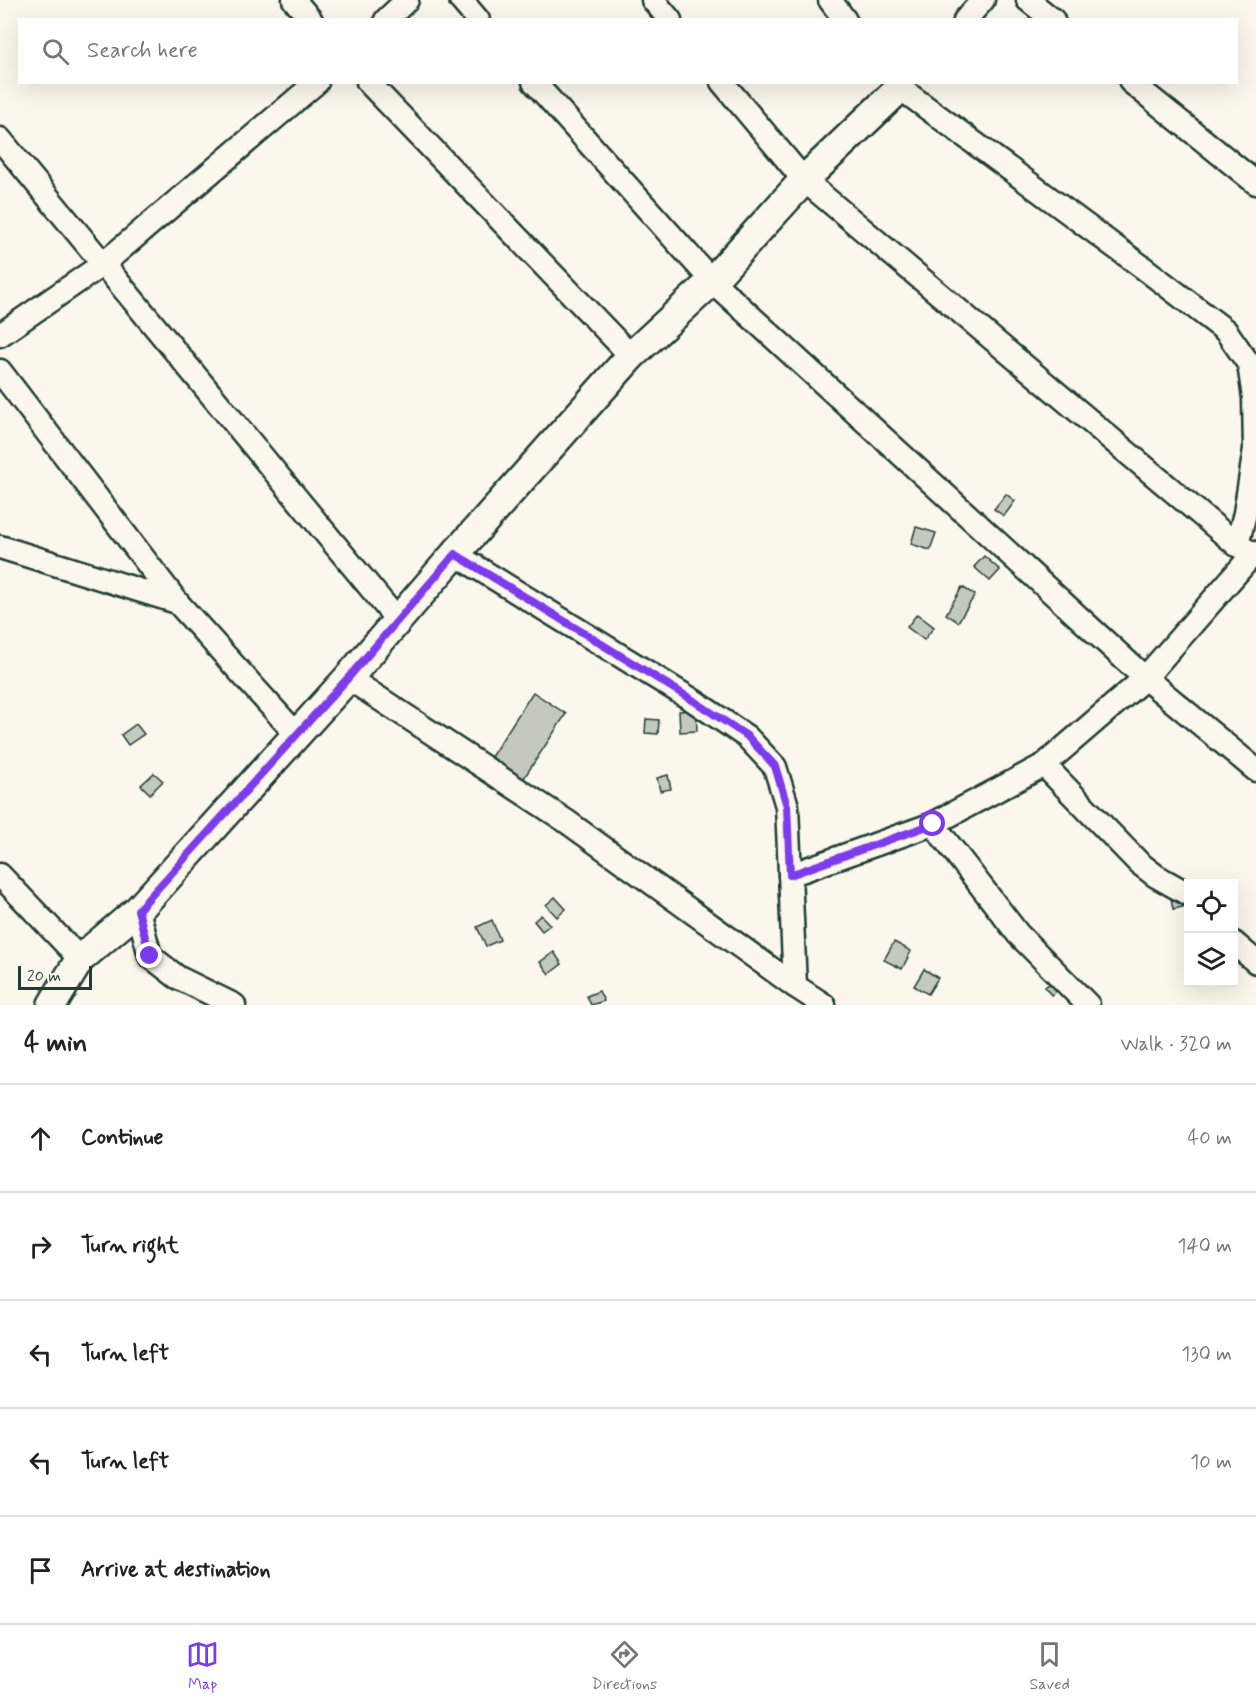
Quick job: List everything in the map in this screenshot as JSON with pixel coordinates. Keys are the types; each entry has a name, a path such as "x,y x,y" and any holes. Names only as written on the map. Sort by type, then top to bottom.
{"street":[{"path":"294,0 309,18"},
{"path":"388,18 407,0"},
{"path":"461,0 476,18"},
{"path":"653,0 668,18"},
{"path":"830,0 844,18"},
{"path":"967,18 983,0"},
{"path":"1028,0 1050,18"},
{"path":"0,335 103,264 315,84"},
{"path":"370,84 630,356"},
{"path":"536,84 712,281 1145,678 1256,770"},
{"path":"724,84 804,180 1249,551"},
{"path":"52,1005 80,959 138,910 348,678 630,356 712,281 804,180 900,84 1226,331 1249,364 1254,398 1255,449 1245,513 1249,551 1145,678 1044,765 933,824 790,875"},
{"path":"1133,84 1256,183"},
{"path":"0,139 398,621"},
{"path":"0,371 177,602 297,735"},
{"path":"0,547 177,602"},
{"path":"455,554 747,736 775,766 787,806 795,986"},
{"path":"348,678 566,821 824,1005"},
{"path":"1044,765 1139,862 1156,876 1184,892"},
{"path":"933,824 1018,934 1089,1005"},
{"path":"0,875 80,959"},
{"path":"138,910 150,956 177,977 234,1005"},
{"path":"1238,947 1256,962"}],"building":[{"path":"1006,494 1015,501 1004,516 994,509"},
{"path":"916,527 936,533 930,550 911,544"},
{"path":"984,556 1000,570 990,581 974,567"},
{"path":"962,587 975,595 958,622 946,614"},
{"path":"917,614 934,627 924,640 907,627"},
{"path":"533,692 566,714 522,781 489,760"},
{"path":"696,710 697,731 680,732 679,711"},
{"path":"646,719 659,720 658,734 645,733"},
{"path":"136,724 144,734 128,745 121,735"},
{"path":"154,773 163,781 150,794 141,785"},
{"path":"668,775 671,789 660,791 657,778"},
{"path":"1184,896 1184,907 1173,909 1171,898"},
{"path":"555,897 566,909 557,917 546,905"},
{"path":"541,915 550,925 542,931 534,921"},
{"path":"492,920 500,940 486,946 477,927"},
{"path":"894,942 911,951 902,969 884,960"},
{"path":"554,952 562,964 549,974 540,962"},
{"path":"924,969 938,978 928,994 914,986"},
{"path":"1052,982 1058,990 1051,995 1045,987"},
{"path":"599,991 604,1001 591,1005 587,996"}],"route":[{"path":"150,956 138,910 348,678 455,554 747,736 775,766 787,806 790,875 933,824"}]}
